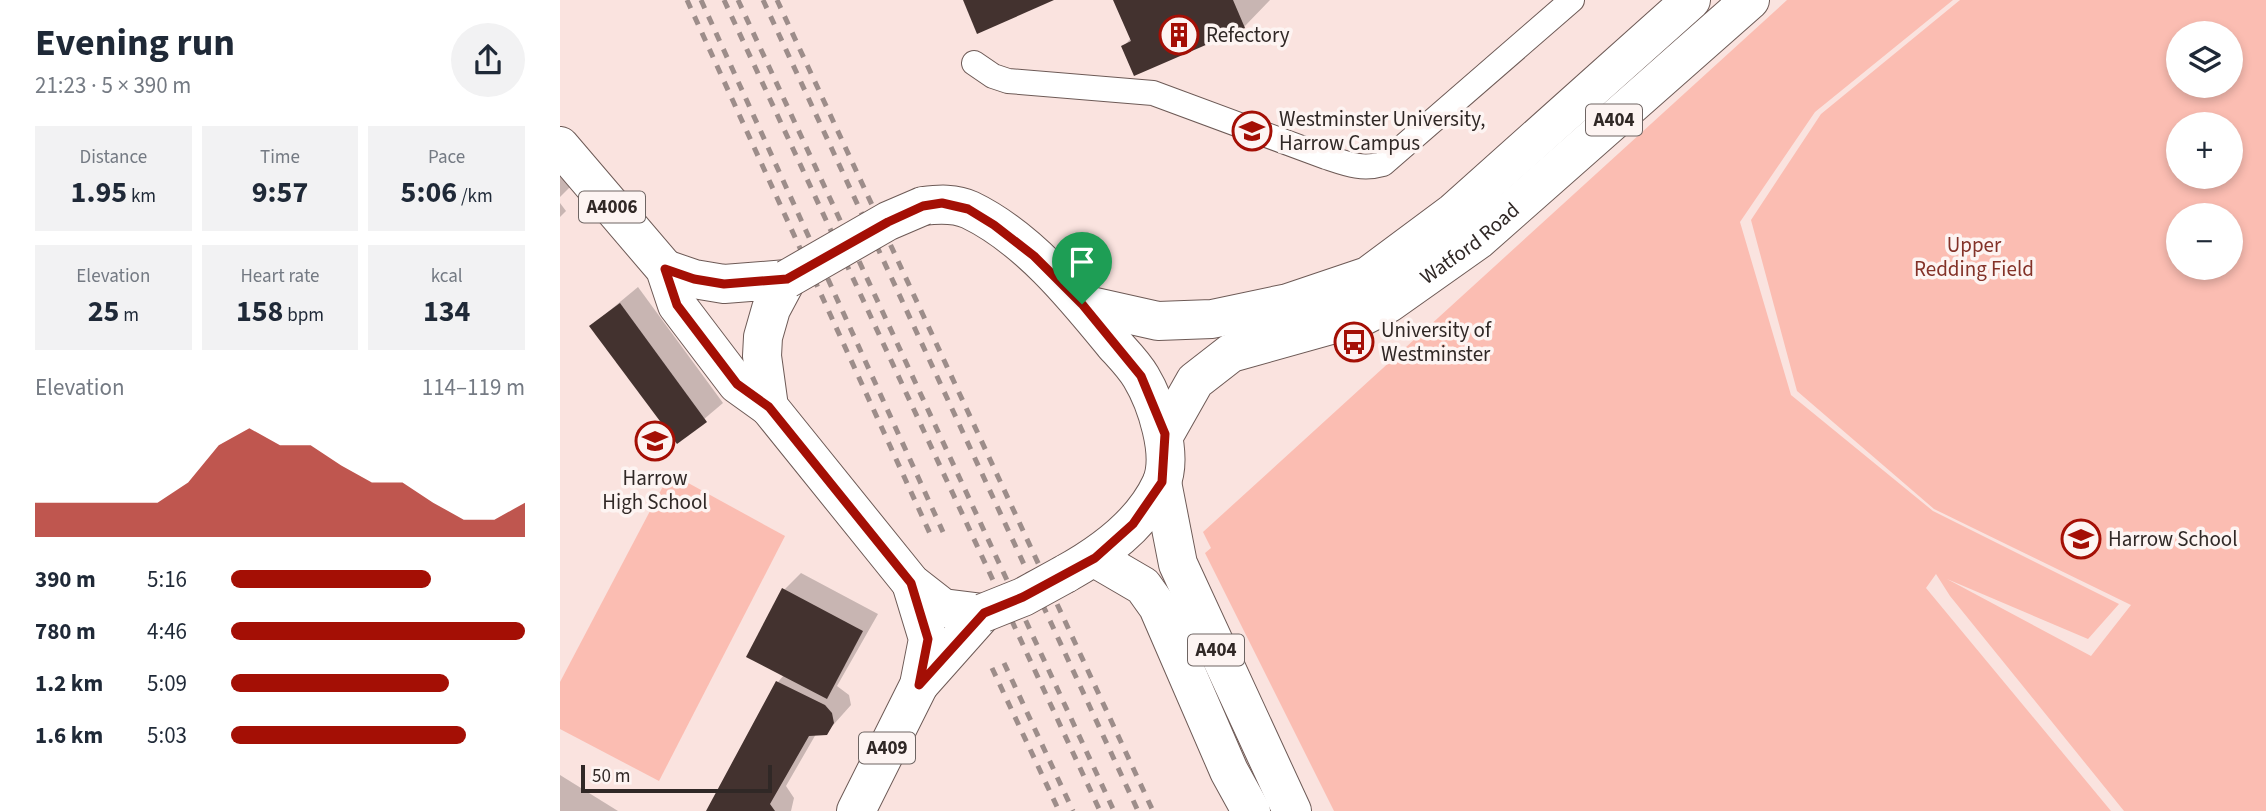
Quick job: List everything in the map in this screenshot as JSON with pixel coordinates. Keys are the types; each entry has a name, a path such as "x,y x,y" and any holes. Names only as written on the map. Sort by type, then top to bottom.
{"main road":[{"name":"Watford Road","path":"1082,304 1158,321 1212,319 1288,303 1368,276 1454,212 1691,0"},
{"name":"Watford Road","path":"1165,434 1195,381 1231,353 1363,316 1389,303 1478,240 1750,0"},
{"name":"A4006","path":"560,146 665,269 677,305 737,384 769,407"},
{"path":"665,269 694,279 724,284 787,279 877,228 923,206 942,203 968,209 1034,256 1082,304 1141,376 1165,434 1162,482 1133,524 1080,566 1023,597 984,613 943,608 911,583 769,407 762,356 763,337 771,309 787,279"},
{"name":"A404","path":"1162,482 1178,564 1292,811"},
{"name":"A404","path":"1080,566 1143,586 1158,607 1228,771 1251,811"},
{"name":"A409","path":"856,811 919,685 928,639 911,583"},
{"name":"A409","path":"919,685 984,613"}],"street":[{"path":"974,62 993,76 1008,81 1136,89 1345,164 1370,168 1383,164 1572,0"}],"green space":[{"name":"Upper Redding Field","path":"1787,0 1953,0 1815,112 1740,222 1791,395 1933,511 2119,604 2088,639 1947,579 2091,656 2131,605 1934,509 1797,391 1751,220 1821,114 1960,0 2266,0 2266,811 2124,811 1950,596 1936,574 1926,588 2111,811 1334,811 1205,553 1211,548 1203,532"},
{"path":"670,473 785,536 659,781 560,729 560,682"}],"building":[{"path":"963,0 1054,0 977,34"},
{"name":"Refectory","path":"1113,0 1233,0 1245,28 1134,76 1121,46 1131,41"},
{"path":"620,303 707,422 677,444 589,326"},
{"path":"782,588 863,631 827,699 746,657"},
{"path":"776,681 825,705 832,713 834,723 827,735 809,736 770,804 775,811 706,811"}],"railway":[{"path":"687,0 932,538"},
{"path":"701,0 943,532"},
{"path":"724,0 1100,811"},
{"path":"738,0 1114,811"},
{"path":"763,0 1138,811"},
{"path":"777,0 1153,811"},
{"path":"1004,663 1073,811"},
{"path":"992,668 1059,811"}],"place":[{"name":"Refectory","path":"1179,35"},
{"name":"Westminster University, Harrow Campus","path":"1252,131"},
{"name":"University of Westminster","path":"1354,342"},
{"name":"Harrow High School","path":"655,441"},
{"name":"Harrow School","path":"2081,539"}],"route":[{"path":"942,203 968,209 994,225 1034,256 1082,304 1141,376 1165,434 1162,482 1133,524 1095,558 1023,597 984,613 919,685 928,639 911,583 769,407 737,384 677,305 665,269 694,279 724,284 787,279 906,213 923,206 942,203"}]}
